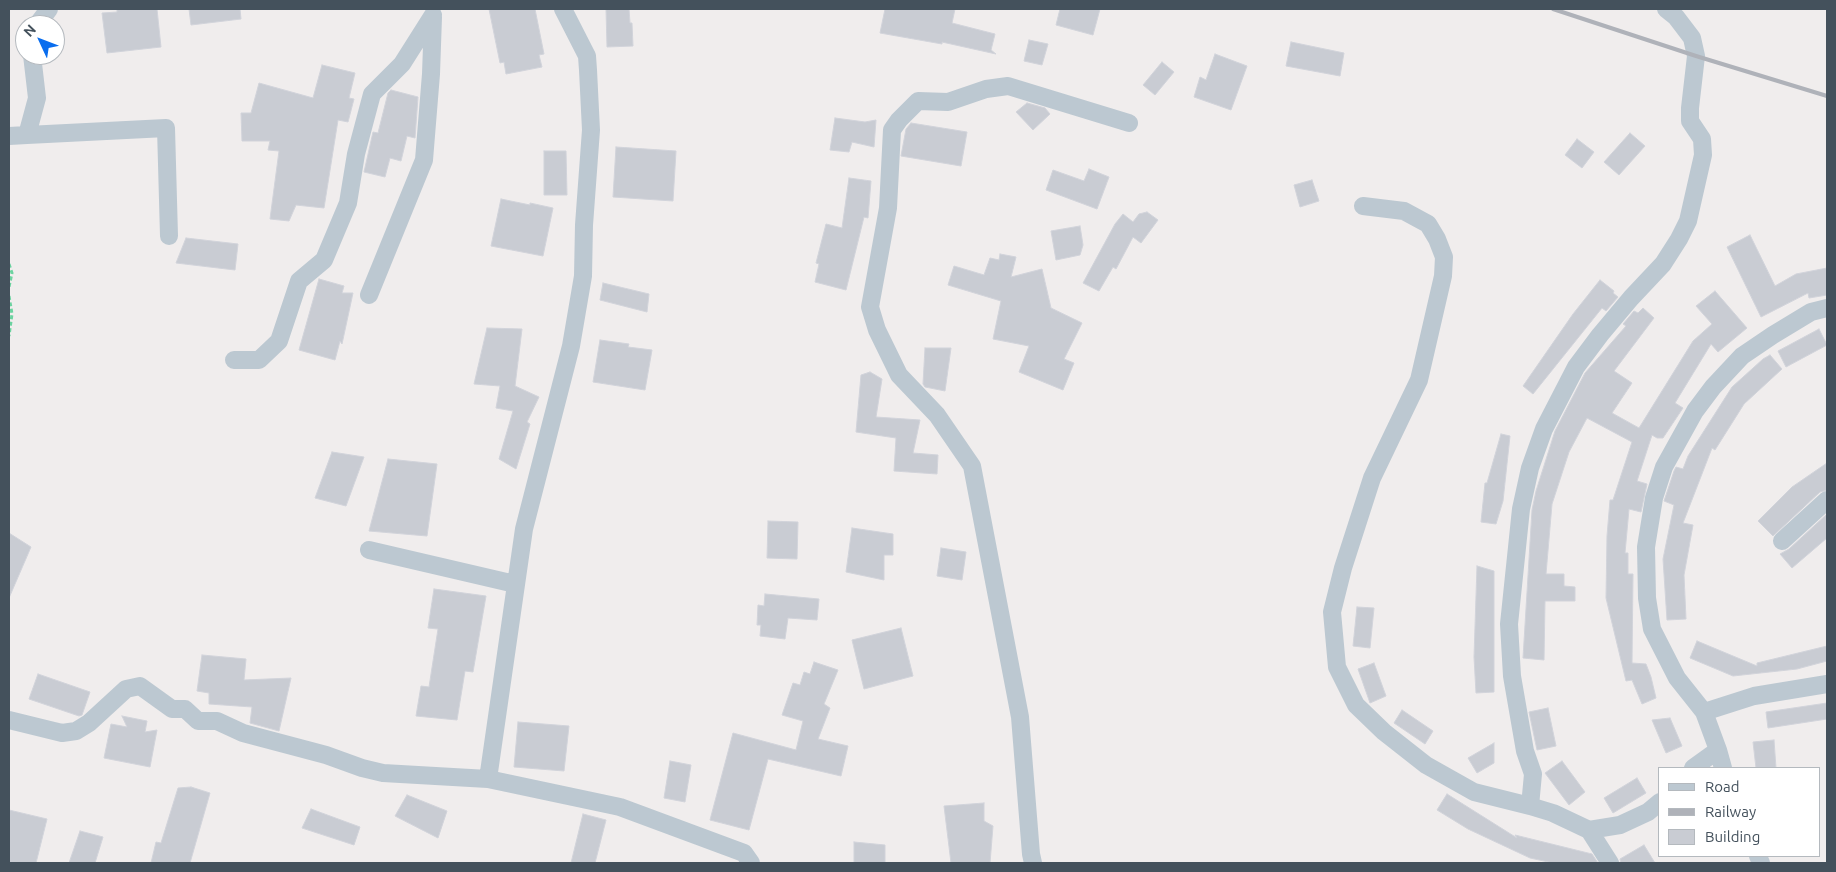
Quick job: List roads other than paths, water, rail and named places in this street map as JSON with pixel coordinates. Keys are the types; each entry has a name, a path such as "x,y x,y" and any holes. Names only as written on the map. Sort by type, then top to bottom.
{"street":[{"path":"488,779 524,529 571,346 583,276 584,225 591,130 587,56 563,9"},
{"path":"1530,806 1533,774 1525,751 1512,676 1509,624 1521,509 1530,468 1544,429 1576,366 1624,305 1663,264 1679,239 1688,221 1703,155 1702,139 1690,121 1696,56 1692,38 1676,17 1666,9"},
{"path":"368,295 424,160 434,12"},
{"path":"234,360 259,360 279,341 299,281 324,260 348,203 356,154 372,94 402,64 434,12"},
{"path":"27,135 37,98 33,65"},
{"path":"1033,863 1020,717 972,466 937,415 900,375 877,330 870,307 888,208 892,130 918,101 948,102 986,89 1008,86 1129,123"},
{"path":"9,136 166,128 168,236"},
{"path":"1363,206 1404,211 1428,224 1437,239 1444,257 1443,276 1419,380 1372,478 1343,568 1332,612 1337,667 1356,705 1384,732 1426,766 1474,792 1553,813 1589,830 1610,863"},
{"path":"1723,767 1704,712 1678,678 1652,629 1647,598 1646,547 1654,498 1664,467 1691,418 1713,387 1742,356 1811,312 1827,308"},
{"path":"1782,541 1827,500"},
{"path":"369,550 515,584"},
{"path":"1704,712 1754,696 1827,684"},
{"path":"9,720 62,733 76,731 89,724 126,689 140,686 172,709 186,709 198,721 217,721 243,733 362,768 383,772 488,779 620,807 744,854 751,863"},
{"path":"1694,767 1718,750"},
{"path":"1589,830 1620,825 1648,812 1658,804"}],"railway":[{"path":"1553,9 1696,56 1827,96"}]}
